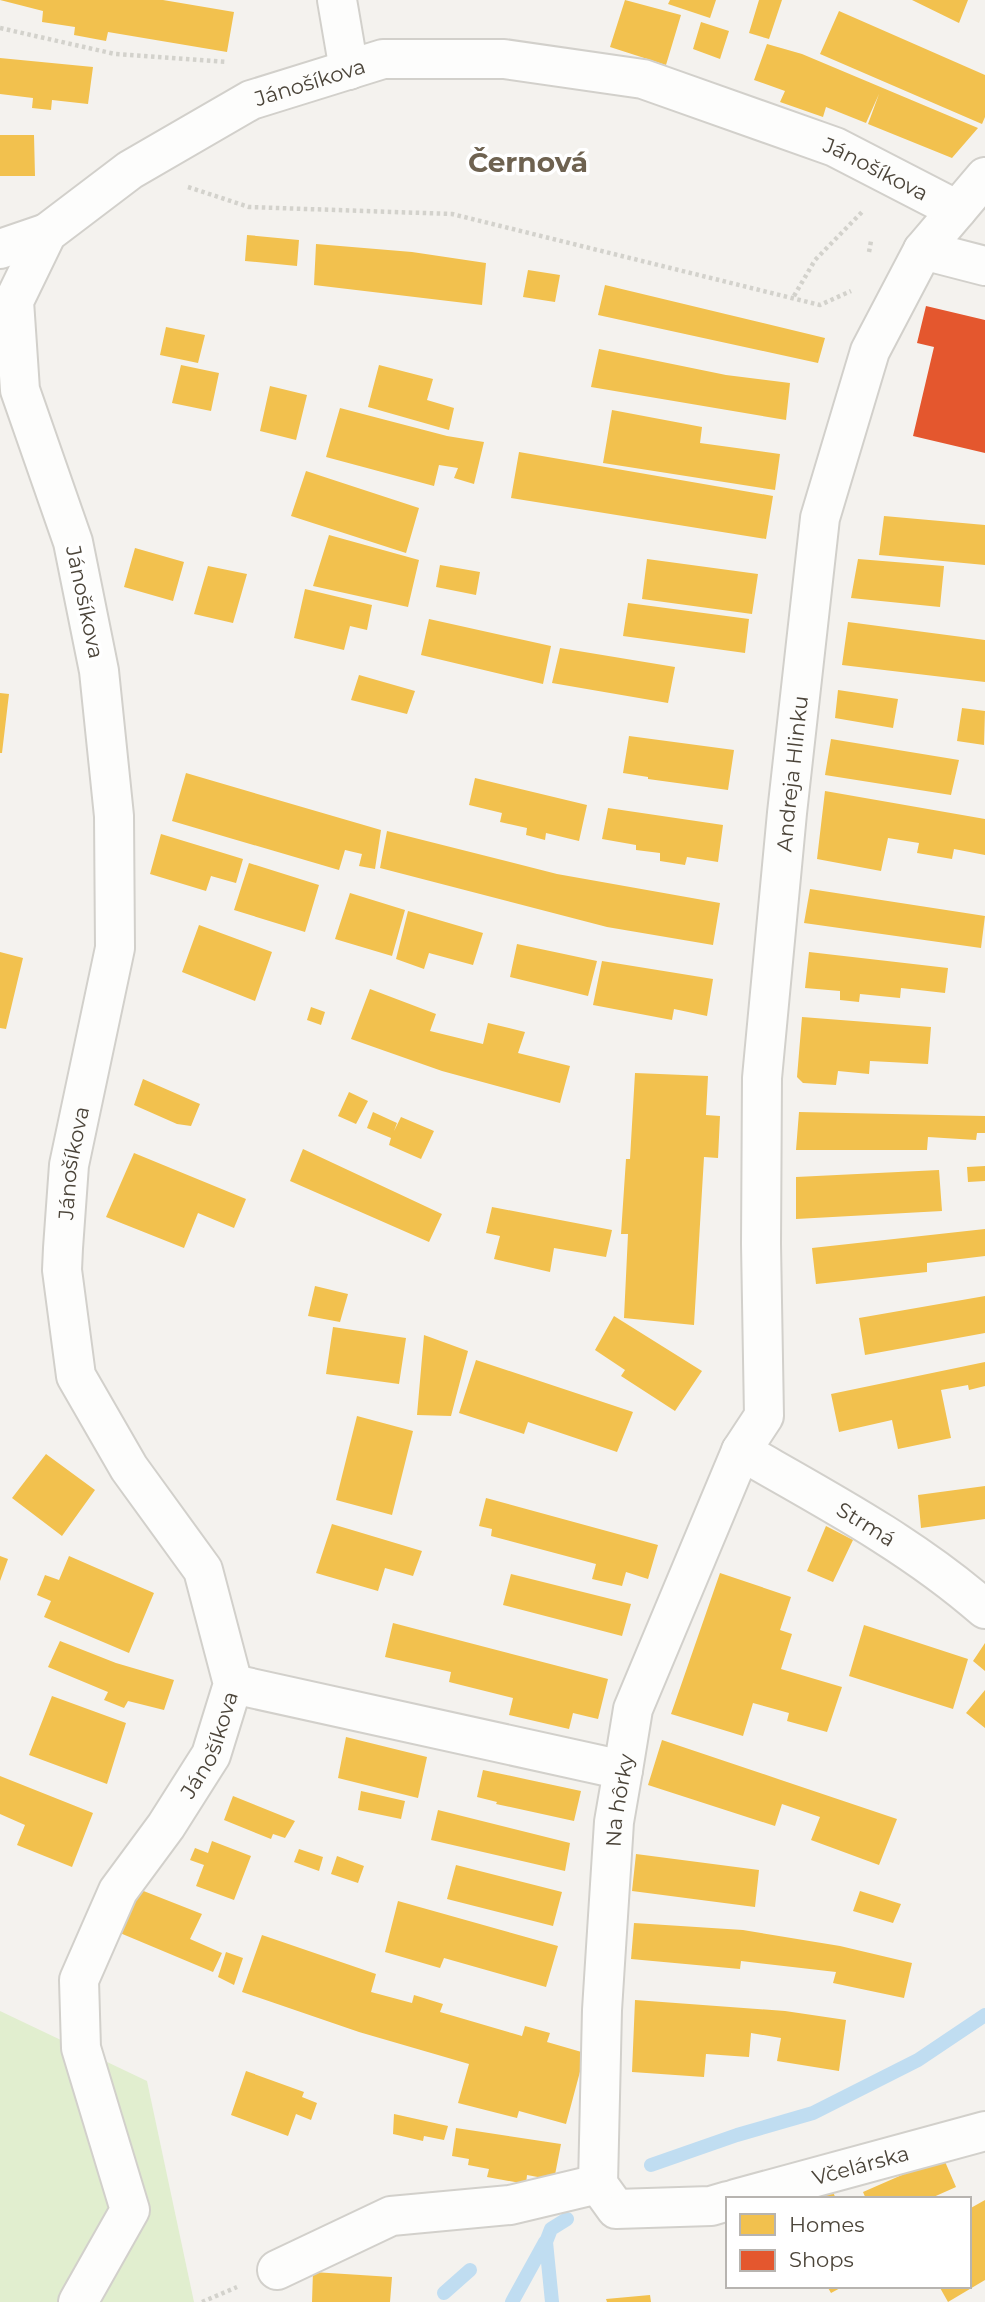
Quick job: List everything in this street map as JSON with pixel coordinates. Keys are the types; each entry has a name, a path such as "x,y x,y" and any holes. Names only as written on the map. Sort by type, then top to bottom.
{"street":[{"path":"337,0 349,70"},
{"name":"Jánošíkova","path":"78,2302 131,2210 81,2048 79,1980 118,1891 166,1826 211,1755 233,1684 203,1570 129,1468 76,1376 62,1270 63,1248 69,1165 115,948 114,816 99,671 73,541 10,381 14,301 47,233 130,170 251,100 383,59 504,59 642,79 835,147 957,211"},
{"name":"Andreja Hlinku","path":"765,1416 761,1244 762,1078 787,813 820,518 870,351 923,250 985,177"},
{"path":"0,249 47,233"},
{"path":"923,250 985,266"},
{"name":"Na hôrky","path":"607,2196 602,2010 614,1822 633,1709 741,1451 765,1416"},
{"name":"Strmá","path":"741,1451 844,1509 946,1575 985,1609"},
{"path":"233,1684 623,1770"},
{"name":"Včelárska","path":"742,2197 985,2131"},
{"path":"276,2270 391,2216 607,2196 711,2206 726,2202"}],"path":[{"path":"0,28 115,54 239,62"},
{"path":"130,170 249,206 452,214 794,296 820,305 863,286"},
{"path":"794,296 815,260 867,207"},
{"path":"867,263 871,241"}],"green space":[{"path":"0,2011 147,2081 194,2302 0,2302"}],"building: Homes":[{"path":"0,0 163,0 234,12 227,52 108,32 106,41 74,35 75,27 42,22 43,11"},
{"path":"625,0 681,15 666,65 610,47"},
{"path":"670,0 716,0 710,18 668,4"},
{"path":"759,0 782,0 769,39 749,33"},
{"path":"912,0 968,0 959,23"},
{"path":"839,11 985,75 985,117 982,124 820,54"},
{"path":"701,22 729,31 720,59 693,49"},
{"path":"767,44 802,54 978,128 952,158 868,124 879,94 866,123 826,107 823,117 780,102 785,91 754,80"},
{"path":"0,58 93,67 88,104 52,100 51,110 32,108 33,98 0,94"},
{"path":"0,135 34,135 35,176 0,176"},
{"path":"247,235 299,240 297,266 245,261"},
{"path":"316,244 412,252 486,263 482,305 314,285"},
{"path":"528,270 560,275 555,302 523,297"},
{"path":"605,285 825,338 818,363 598,315"},
{"path":"166,327 205,335 198,363 160,355"},
{"path":"599,349 726,375 790,383 786,420 591,387"},
{"path":"181,365 219,373 211,411 172,403"},
{"path":"379,365 433,379 427,400 454,408 449,430 368,407"},
{"path":"270,386 307,395 296,440 260,431"},
{"path":"340,408 447,436 484,442 474,484 454,478 458,468 439,465 434,486 326,457"},
{"path":"612,410 702,427 700,443 780,454 775,490 603,463"},
{"path":"519,452 773,496 766,539 511,498"},
{"path":"306,471 419,508 406,553 291,516"},
{"path":"884,516 985,525 985,565 879,555"},
{"path":"329,535 419,560 408,607 313,586"},
{"path":"135,548 184,562 173,601 124,587"},
{"path":"647,559 758,574 752,614 642,599"},
{"path":"858,559 944,566 940,607 851,598"},
{"path":"440,565 480,572 476,595 436,587"},
{"path":"208,566 247,574 233,623 194,614"},
{"path":"305,589 372,605 367,630 350,626 344,650 294,638"},
{"path":"628,603 749,619 745,653 623,636"},
{"path":"429,619 551,646 543,684 421,655"},
{"path":"848,622 985,640 985,682 842,665"},
{"path":"560,648 675,667 668,703 552,683"},
{"path":"359,675 415,691 407,714 351,700"},
{"path":"838,690 898,699 893,728 835,718"},
{"path":"0,693 9,694 2,753 0,753"},
{"path":"962,708 985,711 984,745 957,741"},
{"path":"629,736 734,750 728,790 623,773"},
{"path":"831,739 959,760 951,795 825,775"},
{"path":"186,773 381,830 375,869 359,866 362,854 345,850 339,870 172,821"},
{"path":"475,778 587,805 579,841 546,833 545,840 526,835 527,828 500,822 502,813 469,805"},
{"path":"825,791 985,819 985,855 954,849 952,859 917,853 919,843 888,838 881,871 817,859"},
{"path":"608,808 723,825 718,862 687,857 685,865 660,861 660,853 636,850 636,845 602,839"},
{"path":"387,831 557,874 720,903 713,945 607,927 380,868"},
{"path":"161,834 243,859 236,883 211,876 206,891 150,874"},
{"path":"249,863 319,885 305,932 234,910"},
{"path":"810,889 985,916 981,948 804,923"},
{"path":"350,893 405,910 392,956 335,939"},
{"path":"408,911 483,933 473,965 429,953 424,969 396,959"},
{"path":"199,925 272,952 255,1001 182,972"},
{"path":"517,944 597,961 588,996 510,977"},
{"path":"0,952 23,958 6,1029 0,1028"},
{"path":"809,952 948,968 945,993 901,988 900,998 860,994 859,1002 840,1000 840,991 805,988"},
{"path":"602,961 713,979 707,1016 674,1009 672,1020 593,1005"},
{"path":"370,989 436,1014 430,1031 483,1044 488,1023 525,1032 518,1053 570,1066 560,1103 442,1071 351,1039"},
{"path":"311,1007 325,1012 321,1025 307,1020"},
{"path":"802,1017 931,1027 928,1064 870,1061 869,1074 838,1071 836,1085 803,1083 797,1077"},
{"path":"635,1073 708,1076 706,1115 720,1116 718,1158 704,1157 694,1325 624,1318 628,1234 621,1234 626,1159 630,1159"},
{"path":"143,1079 200,1104 191,1126 177,1124 134,1105"},
{"path":"349,1092 368,1101 356,1124 338,1116"},
{"path":"373,1112 397,1123 394,1131 401,1117 434,1131 421,1159 389,1145 391,1138 367,1128"},
{"path":"799,1112 985,1116 985,1133 977,1133 976,1140 928,1137 927,1150 796,1150"},
{"path":"303,1149 442,1214 429,1242 290,1181"},
{"path":"134,1153 246,1199 234,1228 198,1213 184,1248 106,1217"},
{"path":"985,1166 985,1181 968,1182 967,1167"},
{"path":"939,1170 942,1211 796,1219 796,1177"},
{"path":"492,1207 612,1230 606,1257 554,1248 550,1272 494,1259 500,1236 486,1233"},
{"path":"985,1229 985,1256 927,1263 927,1272 816,1284 812,1248"},
{"path":"315,1286 348,1294 340,1322 308,1316"},
{"path":"985,1296 985,1333 865,1355 859,1318"},
{"path":"614,1316 702,1371 675,1411 621,1376 625,1370 595,1350"},
{"path":"333,1327 406,1338 399,1384 326,1374"},
{"path":"424,1335 468,1351 451,1416 417,1415"},
{"path":"476,1360 633,1412 617,1452 528,1422 524,1434 459,1413"},
{"path":"985,1362 985,1386 969,1390 968,1385 941,1390 951,1438 898,1449 892,1420 839,1432 831,1394"},
{"path":"357,1416 413,1431 392,1515 336,1500"},
{"path":"46,1454 95,1490 62,1536 12,1498"},
{"path":"985,1486 985,1519 921,1528 918,1495"},
{"path":"486,1498 658,1545 648,1579 626,1572 622,1586 592,1579 596,1564 491,1536 492,1529 479,1526"},
{"path":"332,1524 422,1551 413,1576 385,1568 378,1591 316,1573"},
{"path":"826,1526 853,1540 833,1582 807,1571"},
{"path":"0,1556 8,1559 0,1581"},
{"path":"69,1556 154,1593 129,1653 44,1617 51,1601 37,1595 45,1575 59,1580"},
{"path":"720,1573 791,1597 780,1630 792,1634 781,1669 842,1687 827,1732 787,1721 789,1713 753,1703 743,1736 671,1714"},
{"path":"511,1574 631,1604 622,1636 503,1605"},
{"path":"393,1623 608,1679 598,1719 573,1713 569,1729 509,1715 513,1698 449,1682 451,1672 385,1657"},
{"path":"864,1625 968,1659 953,1709 849,1676"},
{"path":"60,1641 116,1663 174,1680 164,1710 128,1701 124,1708 104,1700 108,1692 48,1667"},
{"path":"985,1643 985,1671 973,1661"},
{"path":"985,1690 985,1728 966,1713"},
{"path":"52,1696 126,1723 107,1784 29,1755"},
{"path":"346,1737 427,1757 418,1798 338,1778"},
{"path":"662,1740 897,1819 879,1865 811,1840 820,1817 782,1804 775,1826 648,1785"},
{"path":"483,1770 581,1791 574,1821 496,1804 497,1802 477,1797"},
{"path":"0,1776 93,1813 72,1867 17,1845 25,1825 0,1814"},
{"path":"361,1791 405,1801 401,1819 358,1810"},
{"path":"233,1796 295,1821 285,1838 273,1834 271,1839 224,1820"},
{"path":"438,1810 570,1843 565,1871 431,1840"},
{"path":"212,1841 251,1856 234,1900 196,1886 204,1865 190,1860 195,1848 208,1853"},
{"path":"299,1849 323,1857 319,1871 294,1862"},
{"path":"636,1854 759,1870 755,1907 632,1891"},
{"path":"337,1856 364,1866 358,1883 331,1874"},
{"path":"456,1865 562,1892 553,1926 447,1899"},
{"path":"141,1890 202,1914 190,1939 222,1953 213,1972 120,1933"},
{"path":"860,1891 901,1904 893,1923 853,1911"},
{"path":"398,1901 558,1946 546,1987 444,1958 440,1968 385,1952"},
{"path":"634,1923 743,1930 840,1946 912,1963 904,1998 833,1983 836,1972 741,1961 740,1969 631,1959"},
{"path":"262,1935 376,1974 371,1992 412,2003 414,1995 443,2004 440,2012 522,2036 525,2026 550,2033 547,2042 585,2053 566,2124 519,2111 517,2118 458,2103 469,2064 359,2032 242,1992"},
{"path":"226,1952 243,1958 234,1985 218,1977"},
{"path":"635,2000 785,2011 846,2020 839,2071 777,2061 781,2038 751,2033 749,2057 706,2054 704,2077 632,2072"},
{"path":"246,2071 304,2092 302,2097 317,2103 311,2120 296,2114 288,2136 231,2115"},
{"path":"394,2114 448,2126 444,2140 424,2136 423,2141 393,2134"},
{"path":"456,2128 561,2144 554,2180 527,2175 526,2184 487,2177 489,2169 468,2165 469,2159 452,2156"},
{"path":"943,2157 956,2187 934,2197 865,2197 863,2192"},
{"path":"833,2192 835,2197 822,2197"},
{"path":"985,2200 985,2280 948,2302 940,2288 971,2288 971,2208"},
{"path":"313,2272 392,2277 390,2302 312,2302"},
{"path":"650,2295 651,2302 607,2302 606,2299"}],"building: Shops":[{"path":"926,306 985,320 985,453 913,436 934,347 917,343"}],"waterway":[{"path":"651,2165 737,2135 813,2113 918,2060 985,2015"},
{"path":"552,2302 546,2242 551,2229 567,2219"},
{"path":"512,2302 545,2242"},
{"path":"444,2293 470,2270"}],"district":[{"name":"Černová","path":"528,162"}]}
